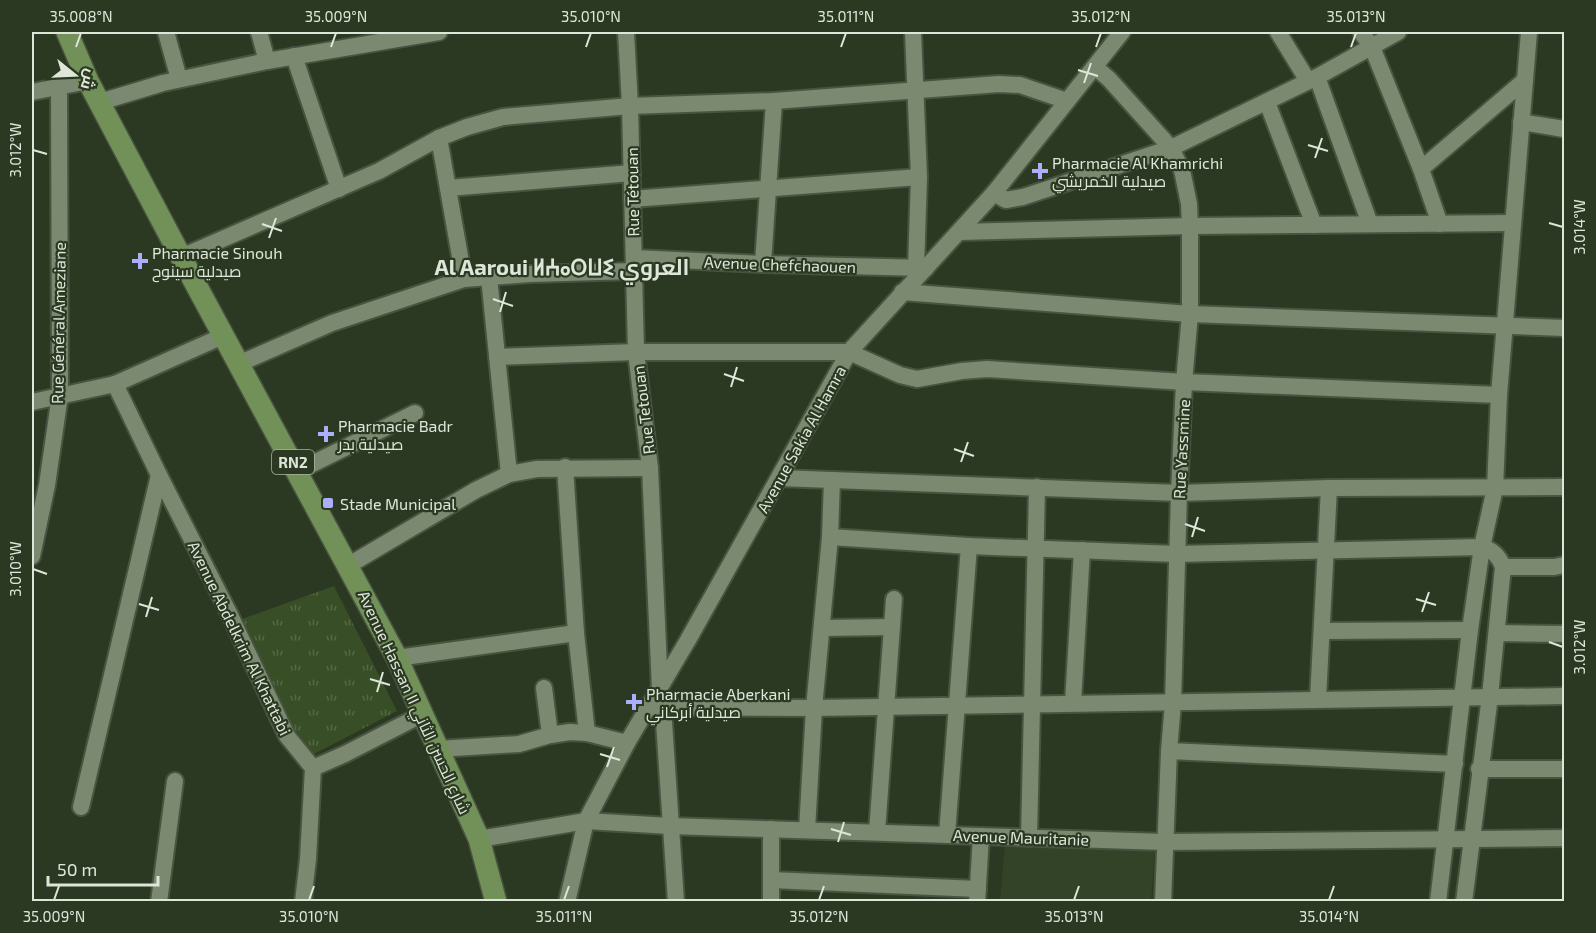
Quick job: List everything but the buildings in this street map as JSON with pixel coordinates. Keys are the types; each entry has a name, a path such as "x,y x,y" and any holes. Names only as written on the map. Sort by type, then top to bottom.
{"main road":[{"name":"Avenue Hassan II شارع الحسن الثاني","path":"67,32 88,81 397,658 478,839 496,902"}],"street":[{"path":"166,32 179,80"},
{"path":"259,32 267,61"},
{"path":"100,102 179,80 267,61 439,32"},
{"name":"Rue Tétouan","path":"626,32 636,352"},
{"path":"913,32 921,268"},
{"name":"Avenue Sakia Al Hamra","path":"567,902 586,821 627,743 656,707 660,690 849,352 921,268 959,232 994,193 1122,32"},
{"path":"1278,32 1312,79 1370,224"},
{"path":"1361,32 1372,47 1421,169 1440,224"},
{"path":"994,193 1006,200 1023,197 1171,148 1267,102 1398,32"},
{"path":"1438,902 1470,630 1482,547 1495,488 1504,326 1529,32"},
{"path":"294,56 339,189"},
{"name":"Rue Yassmine","path":"1095,67 1109,79 1171,148 1182,170 1187,187 1190,226 1190,314 1184,382 1176,554 1173,703 1163,902"},
{"path":"1421,169 1525,80"},
{"path":"32,92 88,81"},
{"path":"181,257 379,171 439,138 503,117 630,106 774,101 999,84 1020,85 1067,100"},
{"name":"Rue Général Ameziane","path":"32,556 39,486 60,395 59,87"},
{"path":"763,264 774,101"},
{"path":"1267,102 1314,225"},
{"path":"1521,122 1564,129"},
{"path":"439,138 464,279"},
{"path":"448,188 632,174"},
{"path":"632,199 919,177"},
{"path":"959,232 1190,226 1514,223"},
{"name":"Avenue Chefchaouen","path":"238,364 332,323 464,279 634,265 763,264 921,268"},
{"path":"489,277 509,474"},
{"path":"902,292 1190,314 1564,328"},
{"path":"32,402 115,384 224,336"},
{"path":"497,357 636,352 849,352 900,375 918,379 987,369 1184,382 1499,395"},
{"name":"Rue Tetouan","path":"636,352 650,468"},
{"name":"Avenue Abdelkrim Al Khattabi","path":"115,384 228,610 287,736 313,768"},
{"path":"298,471 415,413"},
{"path":"565,467 576,633 587,734"},
{"path":"349,565 477,490 509,474 565,467 650,468 660,690"},
{"path":"81,807 159,475"},
{"path":"779,478 1179,493 1564,487"},
{"path":"807,830 814,708 830,537 832,480"},
{"path":"1029,838 1037,488"},
{"path":"1318,699 1329,489"},
{"path":"830,537 969,546 1176,554 1482,547 1496,554 1503,567 1497,633 1464,902"},
{"path":"947,835 969,546"},
{"path":"1073,704 1082,550"},
{"path":"1503,567 1564,565"},
{"path":"877,832 894,599"},
{"path":"822,628 892,627"},
{"path":"1322,630 1470,630"},
{"path":"397,658 576,633"},
{"path":"1497,633 1564,634"},
{"path":"544,688 550,735"},
{"path":"676,902 656,707 814,708 885,705 1173,703 1564,696"},
{"path":"303,902 313,768 423,714"},
{"path":"438,749 519,744 570,732 627,743"},
{"path":"1169,751 1455,764"},
{"path":"1479,769 1564,769"},
{"path":"159,902 175,781"},
{"name":"Avenue Mauritanie","path":"478,839 586,821 670,826 1165,842 1445,840 1472,837 1564,838"},
{"path":"771,829 771,902"},
{"path":"771,880 977,896 981,836"}],"shaded area":[{"path":"1005,842 1155,849 1151,901 1000,902"}],"green space":[{"path":"334,586 397,711 308,757 239,620"}],"place":[{"name":"Pharmacie Al Khamrichi صيدلية الخمريشي","path":"1040,171"},
{"name":"Pharmacie Sinouh صيدلية سينوح","path":"140,261"},
{"name":"Pharmacie Badr صيدلية بدر","path":"326,434"},
{"name":"Stade Municipal","path":"328,503"},
{"name":"Pharmacie Aberkani صيدلية أبركاني","path":"634,702"}],"district":[{"name":"Al Aaroui ⵍⵄⴰⵔⵡⵉ العروي","path":"562,266"}]}
